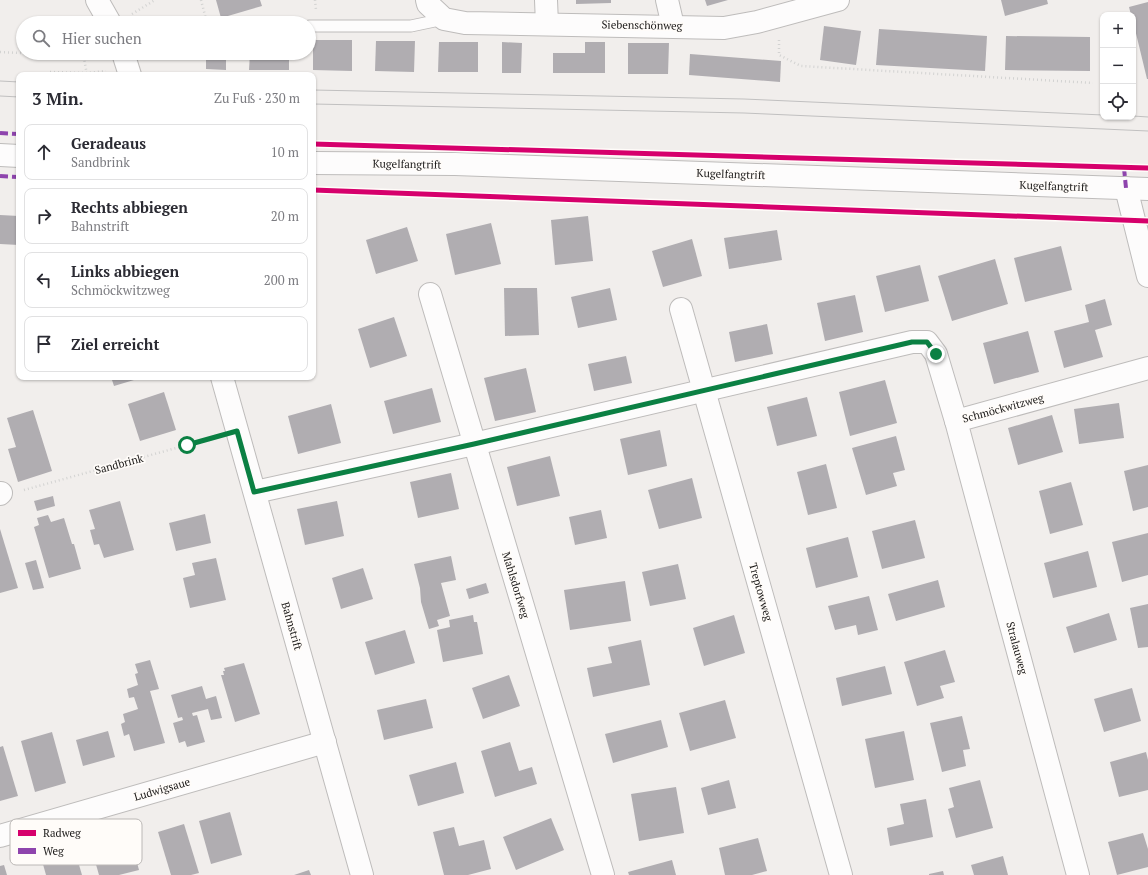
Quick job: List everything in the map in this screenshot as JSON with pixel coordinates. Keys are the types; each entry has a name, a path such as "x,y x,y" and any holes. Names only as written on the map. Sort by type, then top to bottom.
{"street":[{"path":"97,0 116,16"},
{"path":"427,0 428,4 444,19"},
{"path":"546,0 547,24"},
{"path":"667,0 674,26"},
{"name":"Siebenschönweg","path":"444,19 466,23 724,28 757,22 838,0"},
{"path":"0,155 16,156"},
{"name":"Kugelfangtrift","path":"316,163 455,164 1148,189"},
{"path":"1126,188 1148,276"},
{"name":"Mahlsdorfweg","path":"430,294 603,875"},
{"name":"Treptowweg","path":"682,309 841,875"},
{"name":"Schmöckwitzweg","path":"254,492 474,444 912,342 927,342 936,354 956,421 1148,368"},
{"name":"Bahnstrift","path":"223,380 362,875"},
{"name":"Stralauweg","path":"956,421 1078,875"},
{"name":"Ludwigsaue","path":"59,819 325,742"},
{"name":"Ludwigsaue","path":"0,836 10,833"}],"lane":[{"name":"Siebenschönweg","path":"316,26 411,26 444,19"}],"path":[{"path":"126,16 155,0"},
{"path":"201,0 205,16"},
{"path":"780,16 779,55 801,66 1092,83"},
{"path":"0,52 16,53"},
{"path":"84,60 87,72"},
{"path":"97,72 127,66"}],"building":[{"path":"216,0 260,0 262,6 228,16 220,16"},
{"path":"576,0 611,0 611,3 576,4"},
{"path":"705,0 728,0 707,6"},
{"path":"1001,0 1047,0 1048,4 1005,16"},
{"path":"1148,2 1148,79 1136,33 1136,12 1130,12 1129,7"},
{"path":"824,26 861,31 856,65 820,60"},
{"path":"879,29 987,36 985,71 876,65"},
{"path":"1006,36 1090,37 1090,71 1005,70"},
{"path":"316,40 352,40 352,71 313,70 313,60 316,60"},
{"path":"376,41 415,41 414,72 375,71"},
{"path":"439,42 478,42 478,72 438,72"},
{"path":"502,42 522,43 521,73 502,73"},
{"path":"585,42 605,42 605,73 553,73 553,53 585,53"},
{"path":"628,43 669,43 668,74 628,74"},
{"path":"690,54 781,61 780,82 689,75"},
{"path":"206,60 226,60 226,70 206,69"},
{"path":"250,60 289,60 289,70 249,70"},
{"path":"0,215 16,216 16,245 0,244"},
{"path":"588,216 593,261 555,265 551,220"},
{"path":"491,223 501,264 455,275 446,234"},
{"path":"407,227 418,261 376,274 366,240"},
{"path":"777,230 782,260 729,269 724,238"},
{"path":"692,239 702,276 663,287 652,251"},
{"path":"1061,246 1072,290 1025,302 1014,258"},
{"path":"995,259 1008,304 952,321 938,276"},
{"path":"920,265 929,301 885,312 876,276"},
{"path":"504,288 537,288 539,335 505,336"},
{"path":"610,288 617,320 578,328 571,297"},
{"path":"855,295 863,332 825,341 817,303"},
{"path":"1105,299 1112,325 1095,330 1103,357 1064,368 1054,331 1089,322 1085,305"},
{"path":"394,317 407,356 370,368 358,329"},
{"path":"767,324 773,354 735,362 729,332"},
{"path":"1028,331 1039,372 994,384 983,343"},
{"path":"626,356 632,383 594,391 588,364"},
{"path":"526,368 536,412 495,421 484,378"},
{"path":"112,380 134,380 114,386"},
{"path":"885,380 897,423 850,436 839,392"},
{"path":"432,388 441,422 393,434 384,401"},
{"path":"164,392 176,430 140,441 128,404"},
{"path":"807,397 817,436 777,446 767,407"},
{"path":"1119,403 1124,438 1079,444 1074,409"},
{"path":"331,404 341,443 298,454 288,416"},
{"path":"33,410 52,471 18,482 8,449 16,447 7,418"},
{"path":"1052,415 1063,452 1018,465 1008,428"},
{"path":"660,430 667,466 628,475 620,439"},
{"path":"896,436 905,470 893,473 897,486 866,495 852,448"},
{"path":"550,456 560,496 517,506 507,467"},
{"path":"826,464 837,508 808,515 797,472"},
{"path":"1148,465 1148,507 1133,511 1124,471"},
{"path":"451,473 459,509 418,518 410,482"},
{"path":"692,478 702,518 659,529 648,490"},
{"path":"1071,482 1083,525 1050,534 1039,491"},
{"path":"53,496 55,506 37,511 34,501"},
{"path":"120,501 134,550 104,558 99,544 94,545 90,530 95,529 89,510"},
{"path":"337,501 344,536 305,545 297,509"},
{"path":"601,510 607,538 575,545 569,517"},
{"path":"205,514 211,543 176,551 169,523"},
{"path":"48,515 51,522 64,518 72,544 74,544 81,569 49,578 34,527 39,525 37,518"},
{"path":"915,520 925,558 882,569 872,531"},
{"path":"0,529 18,588 0,593"},
{"path":"1148,533 1148,575 1122,582 1112,542"},
{"path":"848,537 858,577 816,588 806,548"},
{"path":"1088,551 1097,587 1053,598 1044,563"},
{"path":"451,556 456,580 441,583 450,616 437,620 439,626 429,629 421,602 420,588 414,564"},
{"path":"216,558 226,600 190,608 183,578 195,575 192,563"},
{"path":"36,560 44,588 33,590 25,563"},
{"path":"678,564 686,599 650,606 642,572"},
{"path":"363,568 373,599 341,609 332,578"},
{"path":"938,580 945,607 896,621 888,594"},
{"path":"625,581 631,621 570,630 564,590"},
{"path":"486,583 489,593 469,599 466,589"},
{"path":"869,596 878,630 858,635 856,625 835,630 828,606"},
{"path":"1148,604 1148,647 1138,648 1130,608"},
{"path":"1109,613 1117,640 1074,653 1066,627"},
{"path":"473,615 474,622 477,622 483,654 443,662 437,630 450,627 449,620"},
{"path":"734,615 745,653 704,666 693,628"},
{"path":"405,630 415,663 375,675 365,642"},
{"path":"641,640 650,685 593,697 587,668 612,663 608,647"},
{"path":"945,650 955,682 940,686 944,698 917,706 904,662"},
{"path":"150,660 159,689 150,691 165,743 134,751 129,734 124,736 121,724 125,722 123,714 138,709 134,697 129,698 127,689 138,685 135,674 138,673 135,664"},
{"path":"244,663 260,714 235,722 221,675 224,675 224,668"},
{"path":"885,666 892,694 842,706 836,678"},
{"path":"509,675 520,706 483,719 472,688"},
{"path":"202,686 206,699 216,696 222,718 211,720 208,709 192,713 193,716 197,715 205,742 187,747 185,741 179,743 173,723 183,720 182,717 178,718 171,695"},
{"path":"1132,688 1141,721 1104,732 1094,699"},
{"path":"426,699 433,728 384,740 377,710"},
{"path":"725,700 736,738 690,751 679,713"},
{"path":"962,716 970,749 963,750 966,766 942,772 930,723"},
{"path":"661,720 668,747 613,763 605,734"},
{"path":"108,731 115,757 83,766 76,740"},
{"path":"904,731 914,780 875,788 865,739"},
{"path":"52,732 66,783 35,792 21,741"},
{"path":"510,742 519,771 532,767 537,784 495,797 481,751"},
{"path":"3,746 18,796 0,801 0,747"},
{"path":"1146,752 1148,760 1148,790 1119,797 1110,762"},
{"path":"456,762 464,793 418,806 409,775"},
{"path":"729,780 736,808 708,815 701,788"},
{"path":"980,780 993,828 956,838 948,809 954,807 949,788"},
{"path":"676,787 684,833 639,841 631,794"},
{"path":"926,799 933,837 890,846 887,828 904,824 900,804"},
{"path":"230,812 242,855 211,864 199,821"},
{"path":"551,818 564,850 516,870 503,837"},
{"path":"184,824 199,873 191,875 171,875 158,832"},
{"path":"454,827 459,846 484,840 491,869 468,875 444,875 433,832"},
{"path":"1143,833 1148,849 1148,867 1117,875 1108,842"},
{"path":"758,838 767,871 752,875 725,875 719,848"},
{"path":"1003,856 1008,875 974,875 971,865"},
{"path":"672,860 676,875 629,875 628,872"},
{"path":"4,865 7,875 0,875 0,866"},
{"path":"43,865 79,865 82,875 46,875"},
{"path":"96,865 138,865 139,870 119,875 99,875"},
{"path":"309,870 311,875 294,875"},
{"path":"943,871 944,875 929,875 929,874"}],"tram line":[{"path":"0,81 16,82"},
{"path":"316,90 744,99 1100,115"},
{"path":"0,96 16,97"},
{"path":"316,104 744,113 1148,131"},
{"path":"1136,116 1148,117"}],"marked path":[{"path":"0,133 16,134"},
{"path":"1124,168 1126,188"},
{"path":"0,176 16,177"}],"cycle path":[{"path":"316,144 1148,168"},
{"path":"316,190 1148,221"}],"route":[{"path":"187,445 237,431 254,492 474,444 912,342 927,342 936,354"}]}
